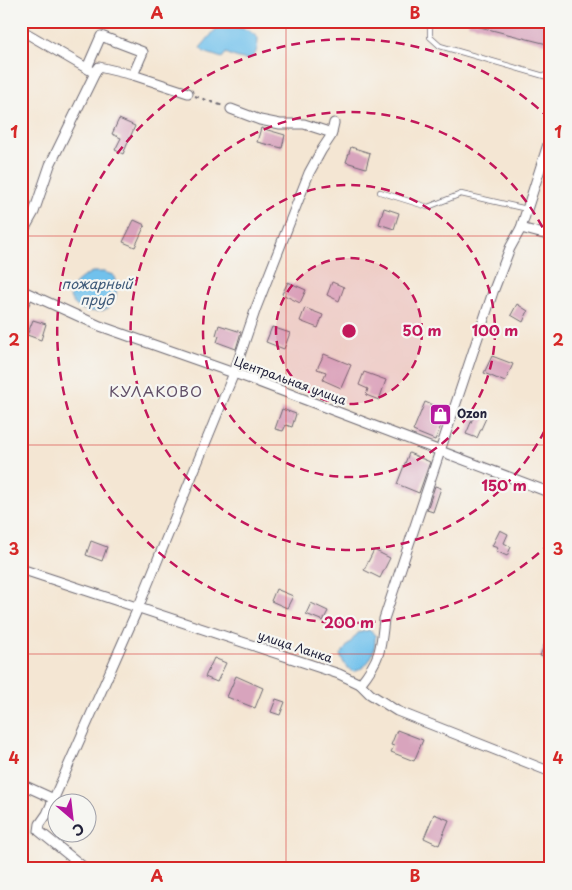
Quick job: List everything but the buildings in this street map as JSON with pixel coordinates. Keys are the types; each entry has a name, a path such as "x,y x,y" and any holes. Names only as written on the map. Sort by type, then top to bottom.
{"street":[{"path":"21,30 96,73"},
{"path":"87,68 101,36 143,52 133,76"},
{"path":"21,235 34,212 50,165 99,67 188,93"},
{"path":"231,109 260,120 280,124 304,124 332,133"},
{"path":"57,792 138,608 234,373 256,308 309,173 332,133 334,123"},
{"path":"360,684 374,666 382,645 384,619 494,292 510,248 521,228 551,135"},
{"path":"521,228 551,236"},
{"path":"21,309 25,292"},
{"name":"Центральная улица","path":"25,292 100,326 234,373 551,493"},
{"name":"улица Ланка","path":"21,569 339,674 360,684 370,694 397,711 551,772"},
{"path":"21,784 48,795"},
{"path":"48,812 40,824 39,831 48,838"},
{"path":"53,842 86,869"}],"lane":[{"path":"430,21 430,37 440,46 551,78"},
{"path":"380,192 428,207 461,194 527,209"}],"path":[{"path":"188,93 231,109"}],"water":[{"path":"223,24 248,30 258,38 256,53 253,57 244,59 226,53 222,58 204,52 200,48 216,29"},
{"name":"пожарный пруд","path":"92,272 104,272 113,275 116,282 116,294 111,305 102,311 80,308 72,302 70,293 76,283"},
{"path":"369,630 375,635 373,653 368,663 353,672 345,665 340,655 358,633"}],"place":[{"name":"Ozon","path":"441,414"}],"district":[{"name":"КУЛАКОВО","path":"156,392"}]}
